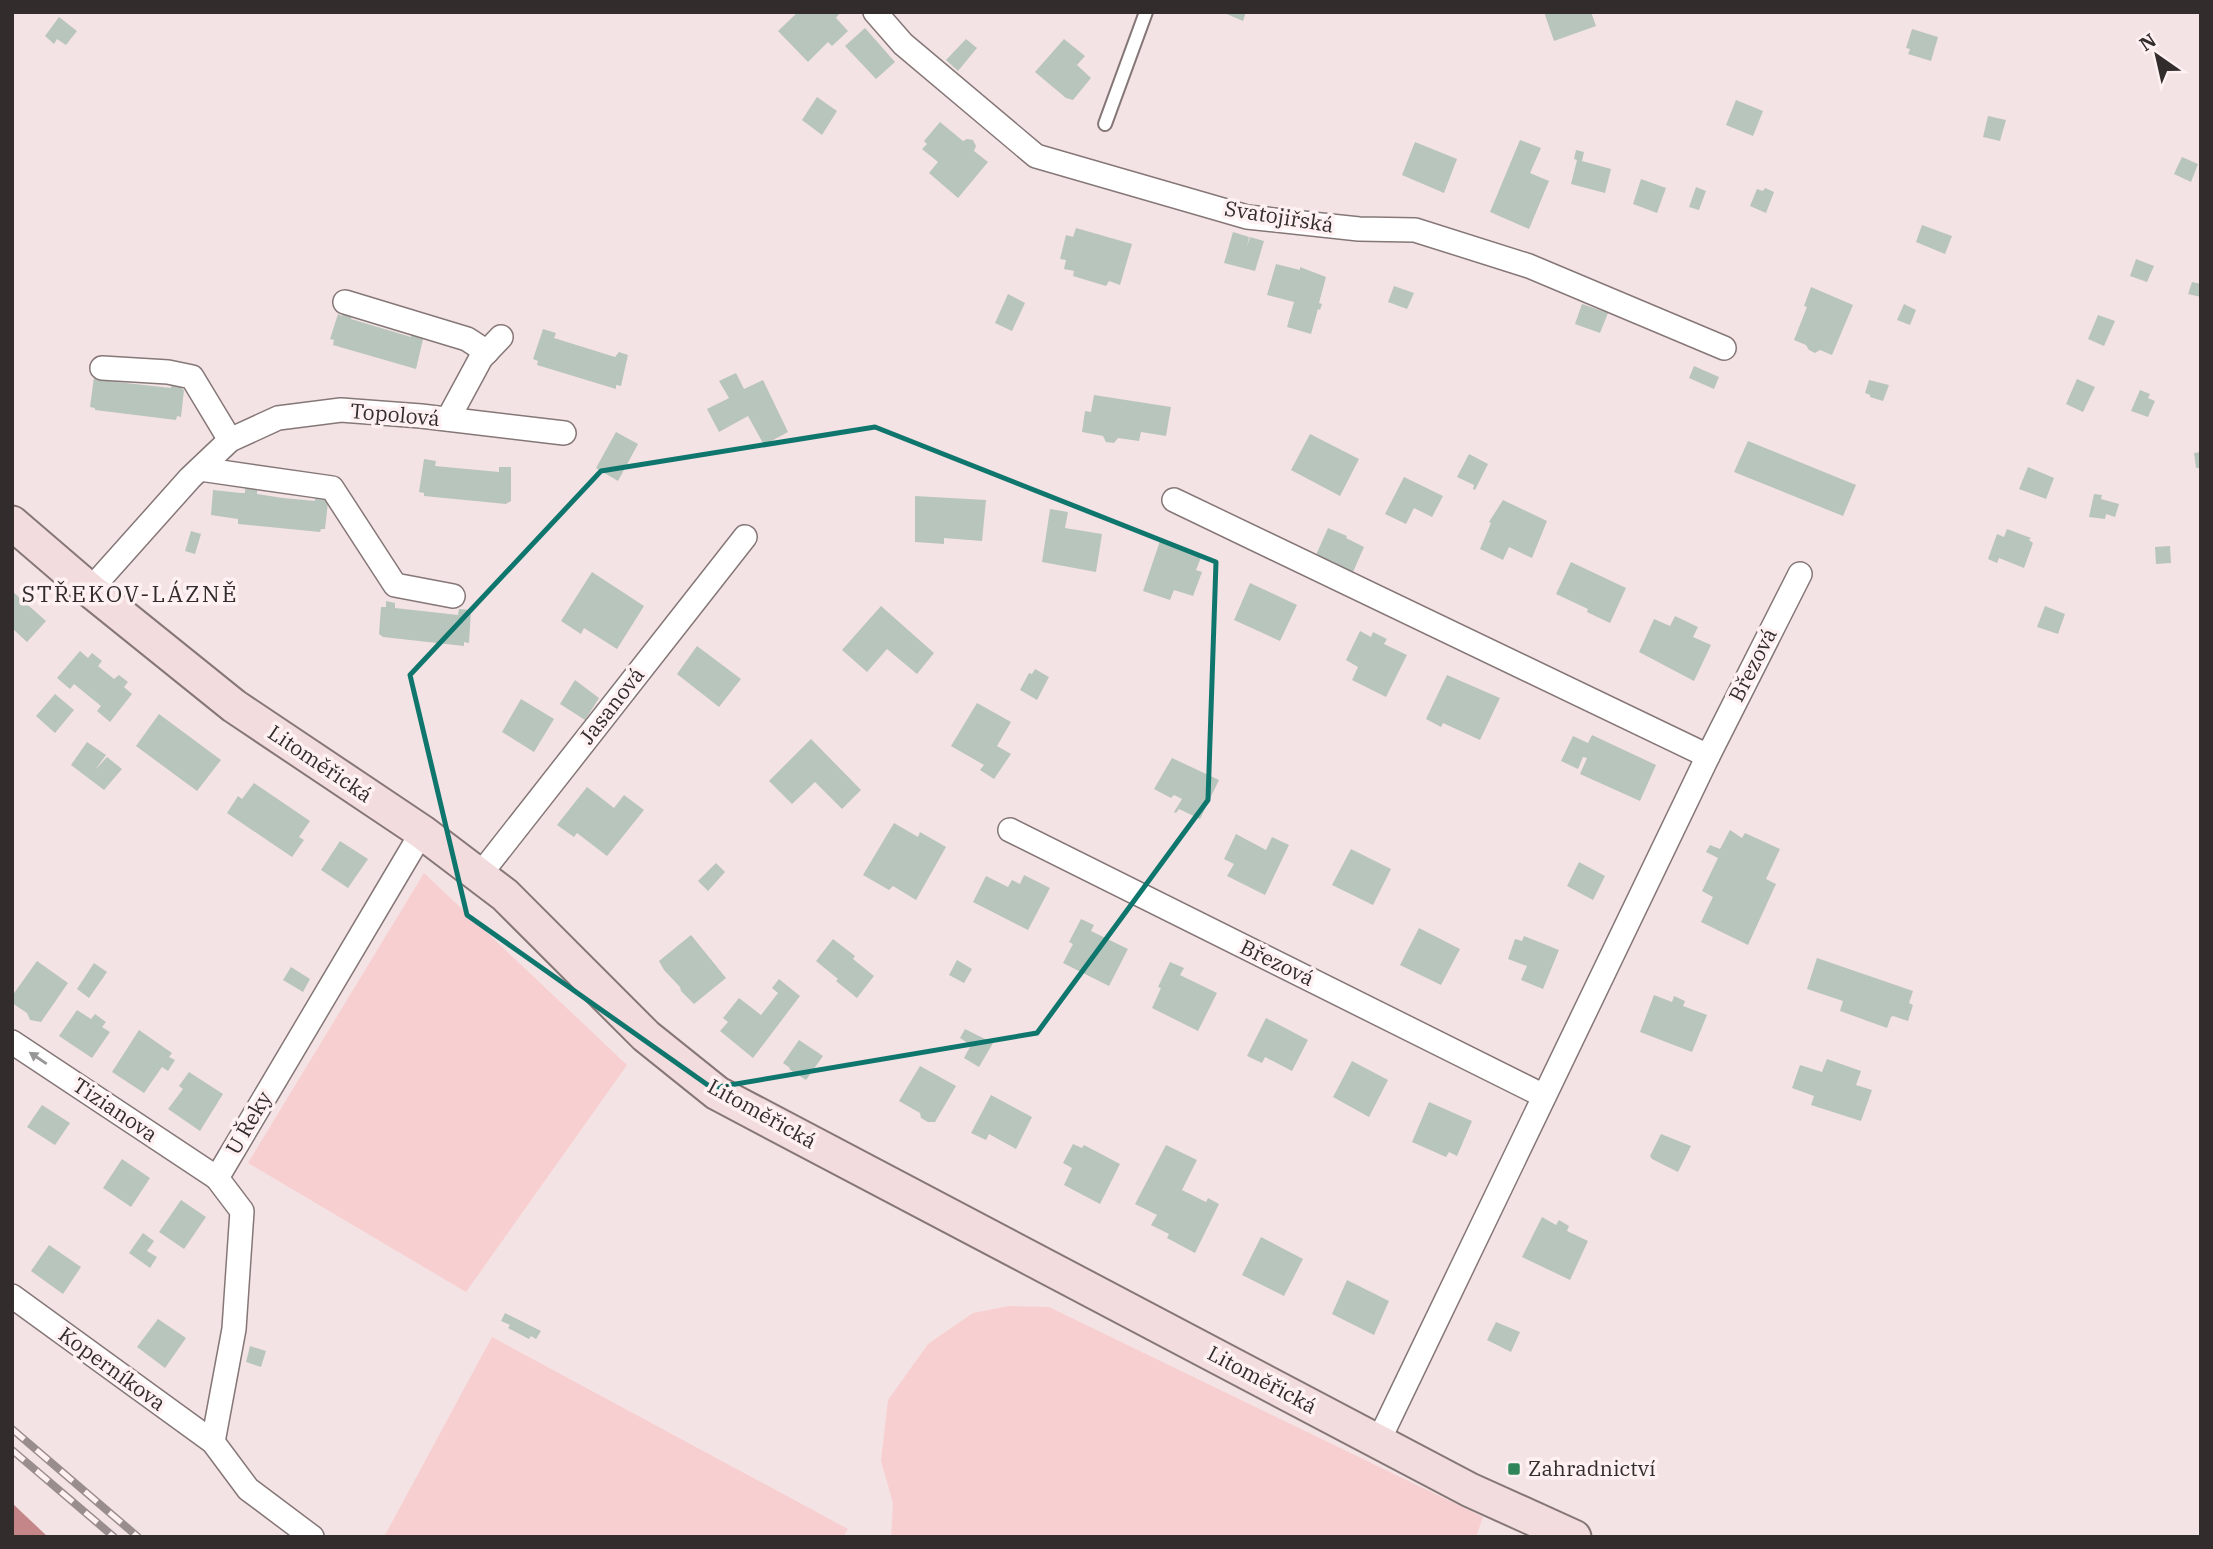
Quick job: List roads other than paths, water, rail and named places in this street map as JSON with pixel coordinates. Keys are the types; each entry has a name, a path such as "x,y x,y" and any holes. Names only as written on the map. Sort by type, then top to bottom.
{"main road":[{"name":"Litoměřická","path":"12,523 234,706 422,832 505,895 646,1036 717,1093 1470,1490 1574,1537"}],"street":[{"name":"Svatojiřská","path":"875,12 904,44 1036,156 1247,217 1359,229 1415,230 1529,266 1724,348"},
{"path":"345,302 467,339 494,344 481,358 448,419"},
{"path":"102,368 168,372 192,377 230,440"},
{"name":"Topolová","path":"90,590 200,469 230,440 278,418 341,410 564,433"},
{"path":"200,469 332,488 395,585 453,596"},
{"path":"1174,500 1708,756"},
{"name":"Jasanová","path":"479,876 745,537"},
{"name":"Březová","path":"1379,1440 1708,756 1800,575"},
{"name":"Březová","path":"1010,830 1544,1096"},
{"name":"U Řeky","path":"213,1442 234,1329 242,1211 217,1178 422,832"},
{"name":"Tizianova","path":"12,1042 217,1178"},
{"name":"Koperníkova","path":"12,1296 213,1442 248,1489 312,1537"}],"lane":[{"path":"1105,124 1146,12"}],"railway":[{"path":"12,1429 138,1537"},
{"path":"12,1450 114,1537"}],"place":[{"name":"Zahradnictví","path":"1514,1469"}],"district":[{"name":"STŘEKOV-LÁZNĚ","path":"130,594"}]}
